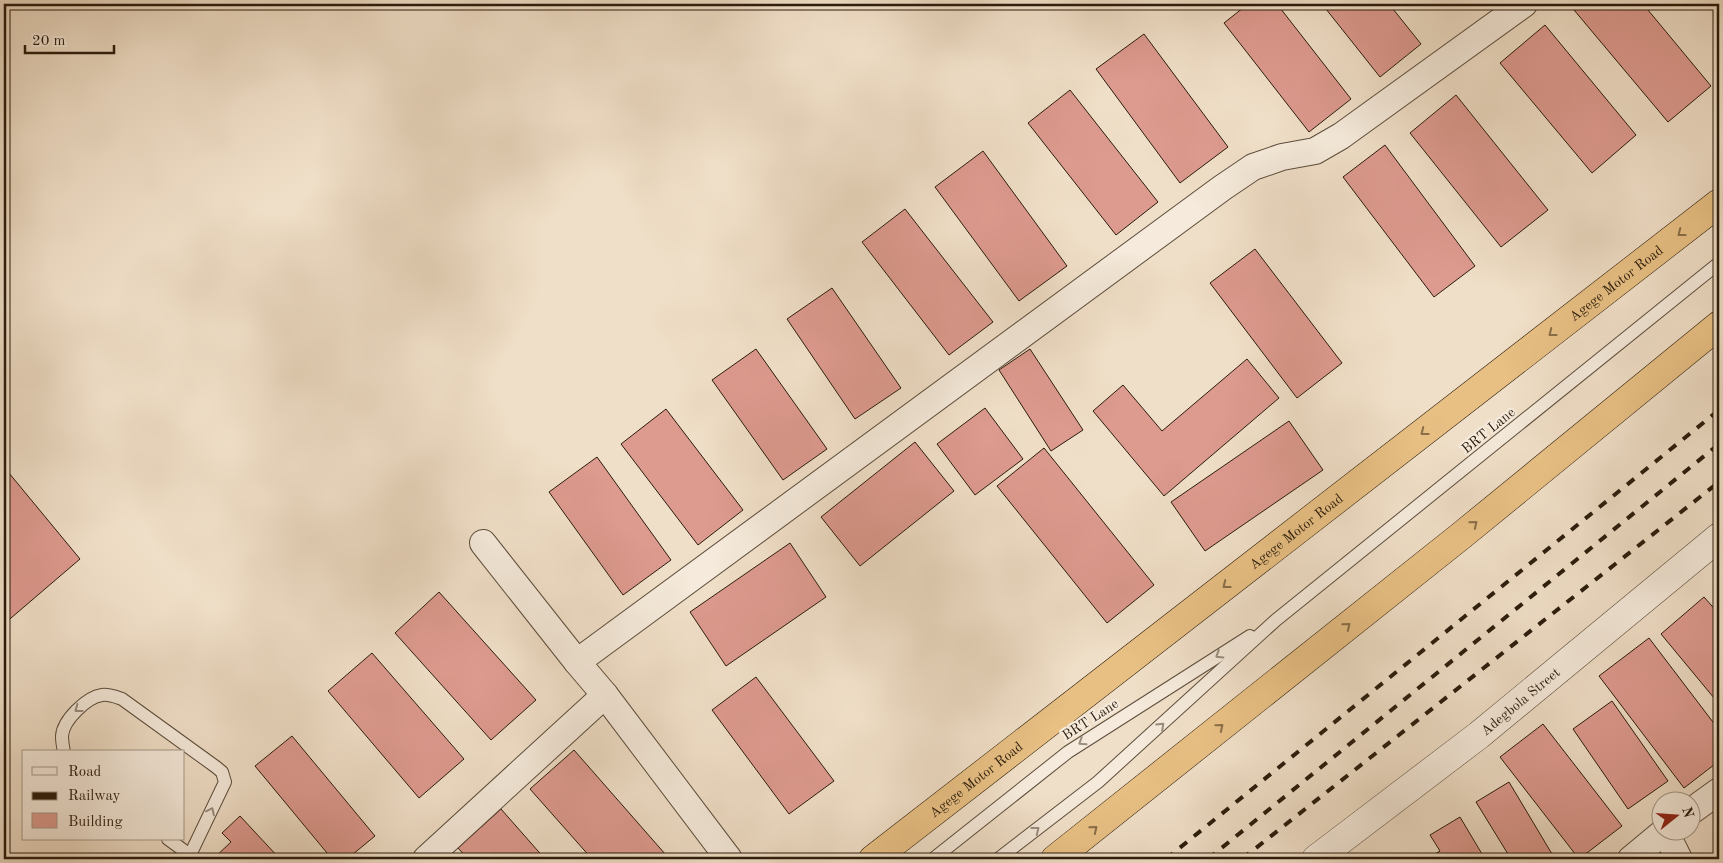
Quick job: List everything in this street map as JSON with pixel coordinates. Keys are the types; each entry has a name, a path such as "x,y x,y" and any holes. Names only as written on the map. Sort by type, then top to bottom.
{"highway":[{"name":"Agege Motor Road","path":"873,859 1719,203"},
{"path":"1055,859 1462,535 1719,325"}],"street":[{"path":"577,662 1222,188 1253,167 1282,157 1315,151 1342,136 1524,4"},
{"name":"Adegbola Street","path":"1316,859 1479,734 1719,537"},
{"path":"483,543 605,695 727,859"},
{"path":"431,858 605,695"},
{"path":"1700,805 1719,791"},
{"path":"1631,859 1654,840"},
{"path":"1670,840 1679,859"}],"lane":[{"name":"BRT Lane","path":"998,859 1098,782 1276,620 1719,263"},
{"name":"BRT Lane","path":"933,859 1068,752 1276,620"},
{"path":"64,750 62,734 70,716 101,695 110,695 122,699 216,766 222,772 225,782 189,857 169,840"}],"building":[{"path":"1248,4 1277,4 1351,99 1309,132 1224,23"},
{"path":"1322,4 1389,4 1421,44 1380,77"},
{"path":"1569,4 1643,4 1711,86 1668,122"},
{"path":"1545,25 1636,135 1592,173 1500,63"},
{"path":"1144,34 1228,147 1180,183 1096,69"},
{"path":"1070,90 1158,202 1116,235 1028,123"},
{"path":"1456,95 1548,210 1501,247 1410,133"},
{"path":"1385,145 1475,266 1434,297 1343,177"},
{"path":"983,151 1067,266 1019,301 935,187"},
{"path":"905,209 993,322 949,355 862,242"},
{"path":"1255,249 1342,363 1297,398 1210,283"},
{"path":"832,288 901,388 855,419 787,319"},
{"path":"756,349 827,449 783,480 712,380"},
{"path":"1030,349 1083,430 1051,451 999,370"},
{"path":"1247,359 1279,398 1164,496 1093,411 1123,385 1162,431"},
{"path":"985,408 1023,459 975,495 937,444"},
{"path":"666,409 743,510 698,545 621,444"},
{"path":"1289,421 1323,470 1205,551 1171,502"},
{"path":"915,442 954,491 860,566 821,517"},
{"path":"1044,448 1154,585 1107,623 997,486"},
{"path":"597,457 671,560 623,595 549,492"},
{"path":"4,467 80,559 4,624"},
{"path":"790,543 826,597 726,666 690,612"},
{"path":"439,592 536,700 491,740 395,633"},
{"path":"1704,597 1719,614 1719,704 1661,634"},
{"path":"1649,638 1719,730 1719,761 1684,788 1599,676"},
{"path":"372,653 464,759 419,798 328,691"},
{"path":"756,677 834,781 789,814 712,710"},
{"path":"1612,701 1668,781 1655,790 1650,790 1650,794 1628,809 1573,729"},
{"path":"1543,724 1622,826 1579,859 1500,757"},
{"path":"292,736 375,836 347,859 332,859 255,766"},
{"path":"574,750 666,855 661,859 592,859 530,789"},
{"path":"1509,782 1555,859 1511,859 1476,802"},
{"path":"501,809 545,859 468,859 458,848"},
{"path":"240,816 280,859 213,859 231,842 222,833"},
{"path":"1460,817 1485,859 1426,859 1440,851 1430,835"}],"railway":[{"path":"1166,859 1719,410"},
{"path":"1208,859 1719,444"},
{"path":"1242,859 1719,482"}]}
